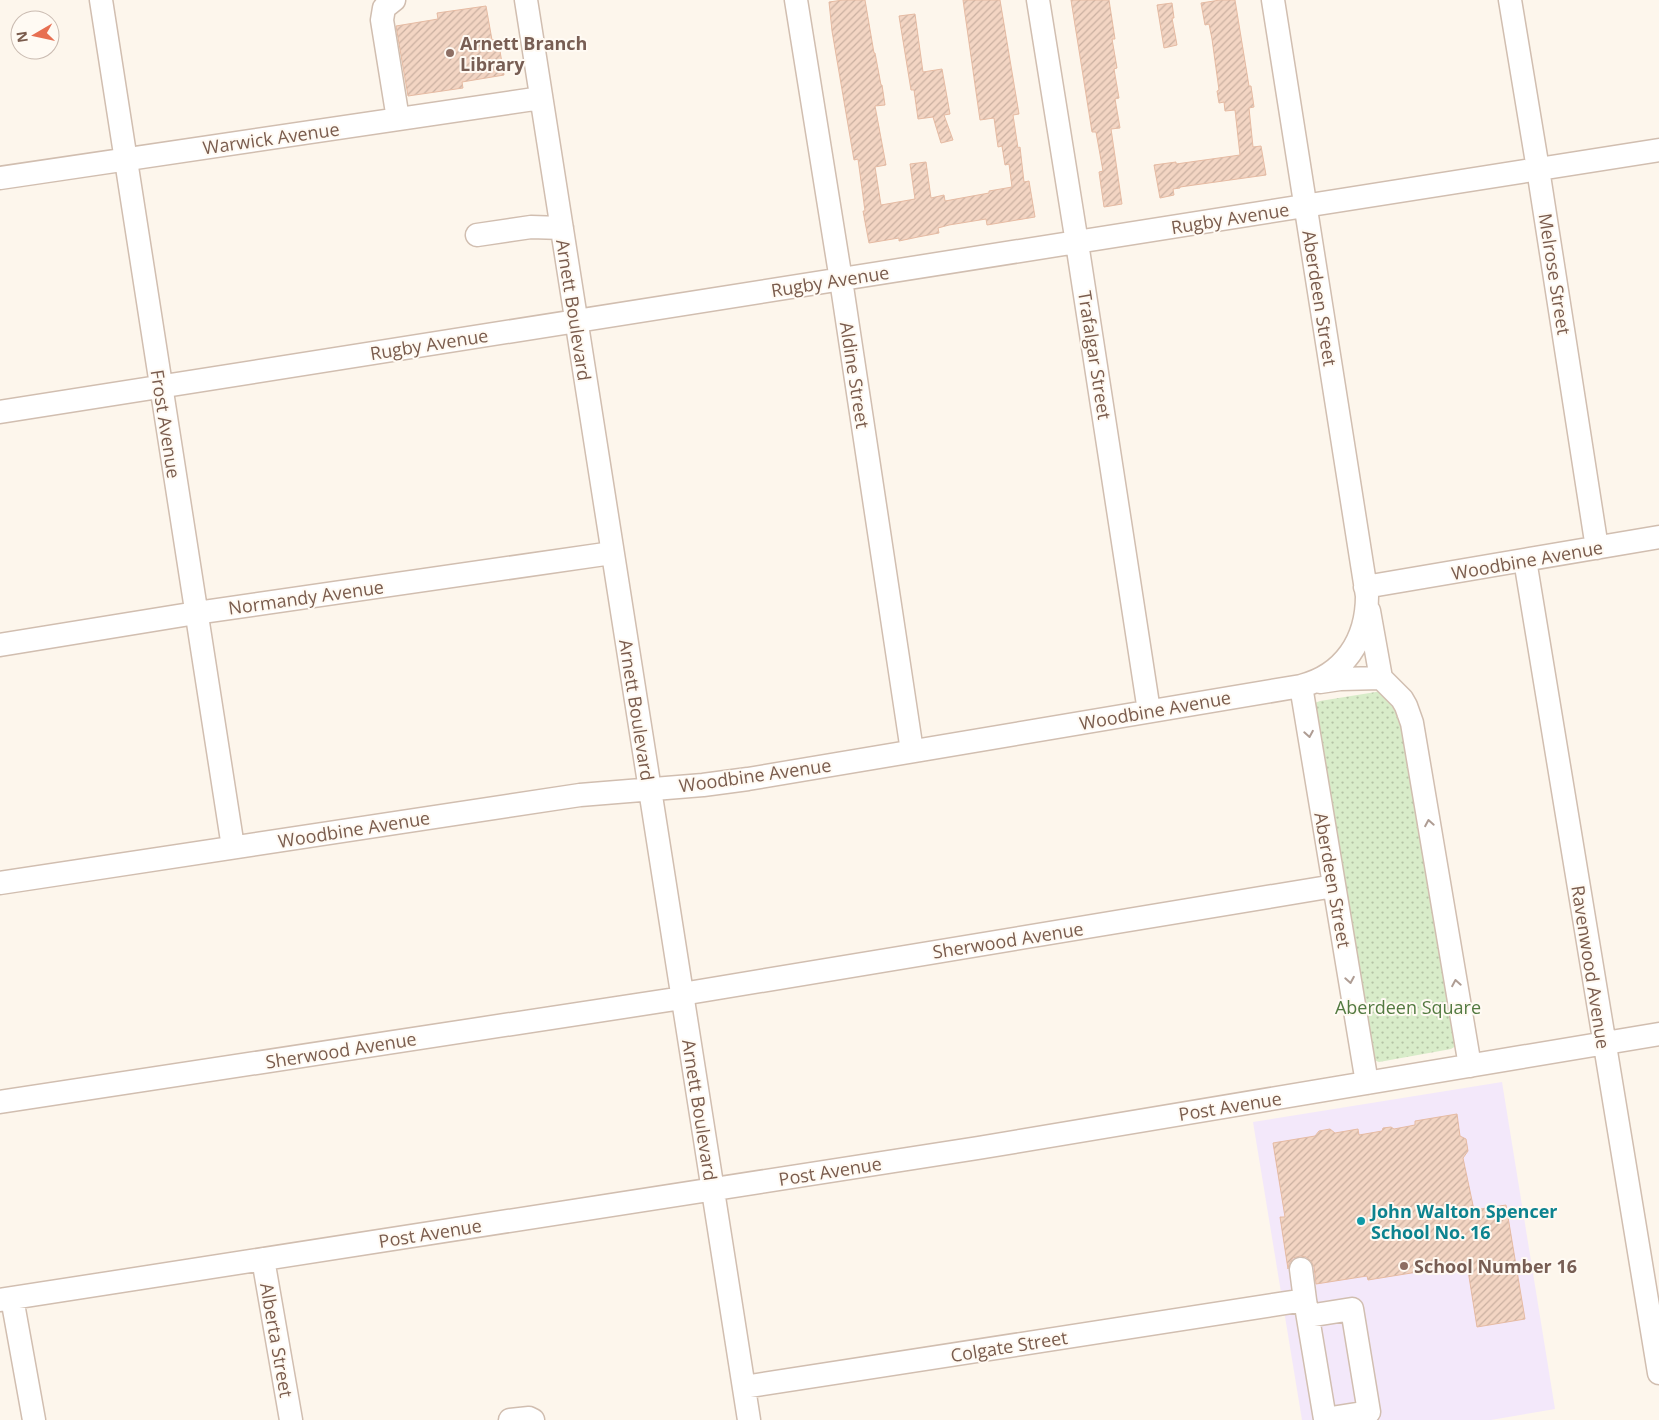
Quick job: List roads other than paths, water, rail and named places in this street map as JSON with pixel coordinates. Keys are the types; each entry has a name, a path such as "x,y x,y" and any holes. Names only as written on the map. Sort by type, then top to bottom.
{"street":[{"name":"Frost Avenue","path":"100,0 233,847"},
{"path":"394,0 384,8 382,20 398,119"},
{"name":"Arnett Boulevard","path":"526,0 749,1420"},
{"name":"Aldine Street","path":"796,0 841,280 912,751"},
{"name":"Trafalgar Street","path":"1038,0 1149,711"},
{"name":"Aberdeen Street","path":"1273,0 1381,678"},
{"name":"Melrose Street","path":"1510,0 1597,548"},
{"name":"Warwick Avenue","path":"0,178 541,98"},
{"name":"Rugby Avenue","path":"0,412 1659,150"},
{"path":"477,235 532,227 562,228"},
{"name":"Woodbine Avenue","path":"1366,592 1525,560 1659,538"},
{"name":"Normandy Avenue","path":"0,644 196,613 612,553"},
{"name":"Ravenwood Avenue","path":"1525,560 1659,1374"},
{"name":"Aberdeen Street","path":"1366,592 1364,626 1351,651 1333,672 1305,685 1334,886 1367,1083"},
{"path":"1305,685 1340,679 1381,678 1402,699 1406,706 1412,723 1470,1066"},
{"name":"Woodbine Avenue","path":"0,883 580,795 748,779 1305,685"},
{"name":"Sherwood Avenue","path":"0,1102 682,996 1334,886"},
{"name":"Post Avenue","path":"6,1299 978,1148 1659,1034"},
{"name":"Alberta Street","path":"263,1259 291,1420"},
{"path":"1301,1269 1306,1308"},
{"path":"6,1299 34,1420"},
{"name":"Colgate Street","path":"744,1387 1274,1305 1352,1309 1369,1412 1325,1419 1306,1308"},
{"path":"510,1420 529,1418 533,1420"}],"place":[{"name":"Arnett Branch Library","path":"450,53"},
{"name":"John Walton Spencer School No. 16","path":"1361,1221"},
{"name":"School Number 16","path":"1404,1266"}],"park label":[{"name":"Aberdeen Square","path":"1408,1007"}]}
